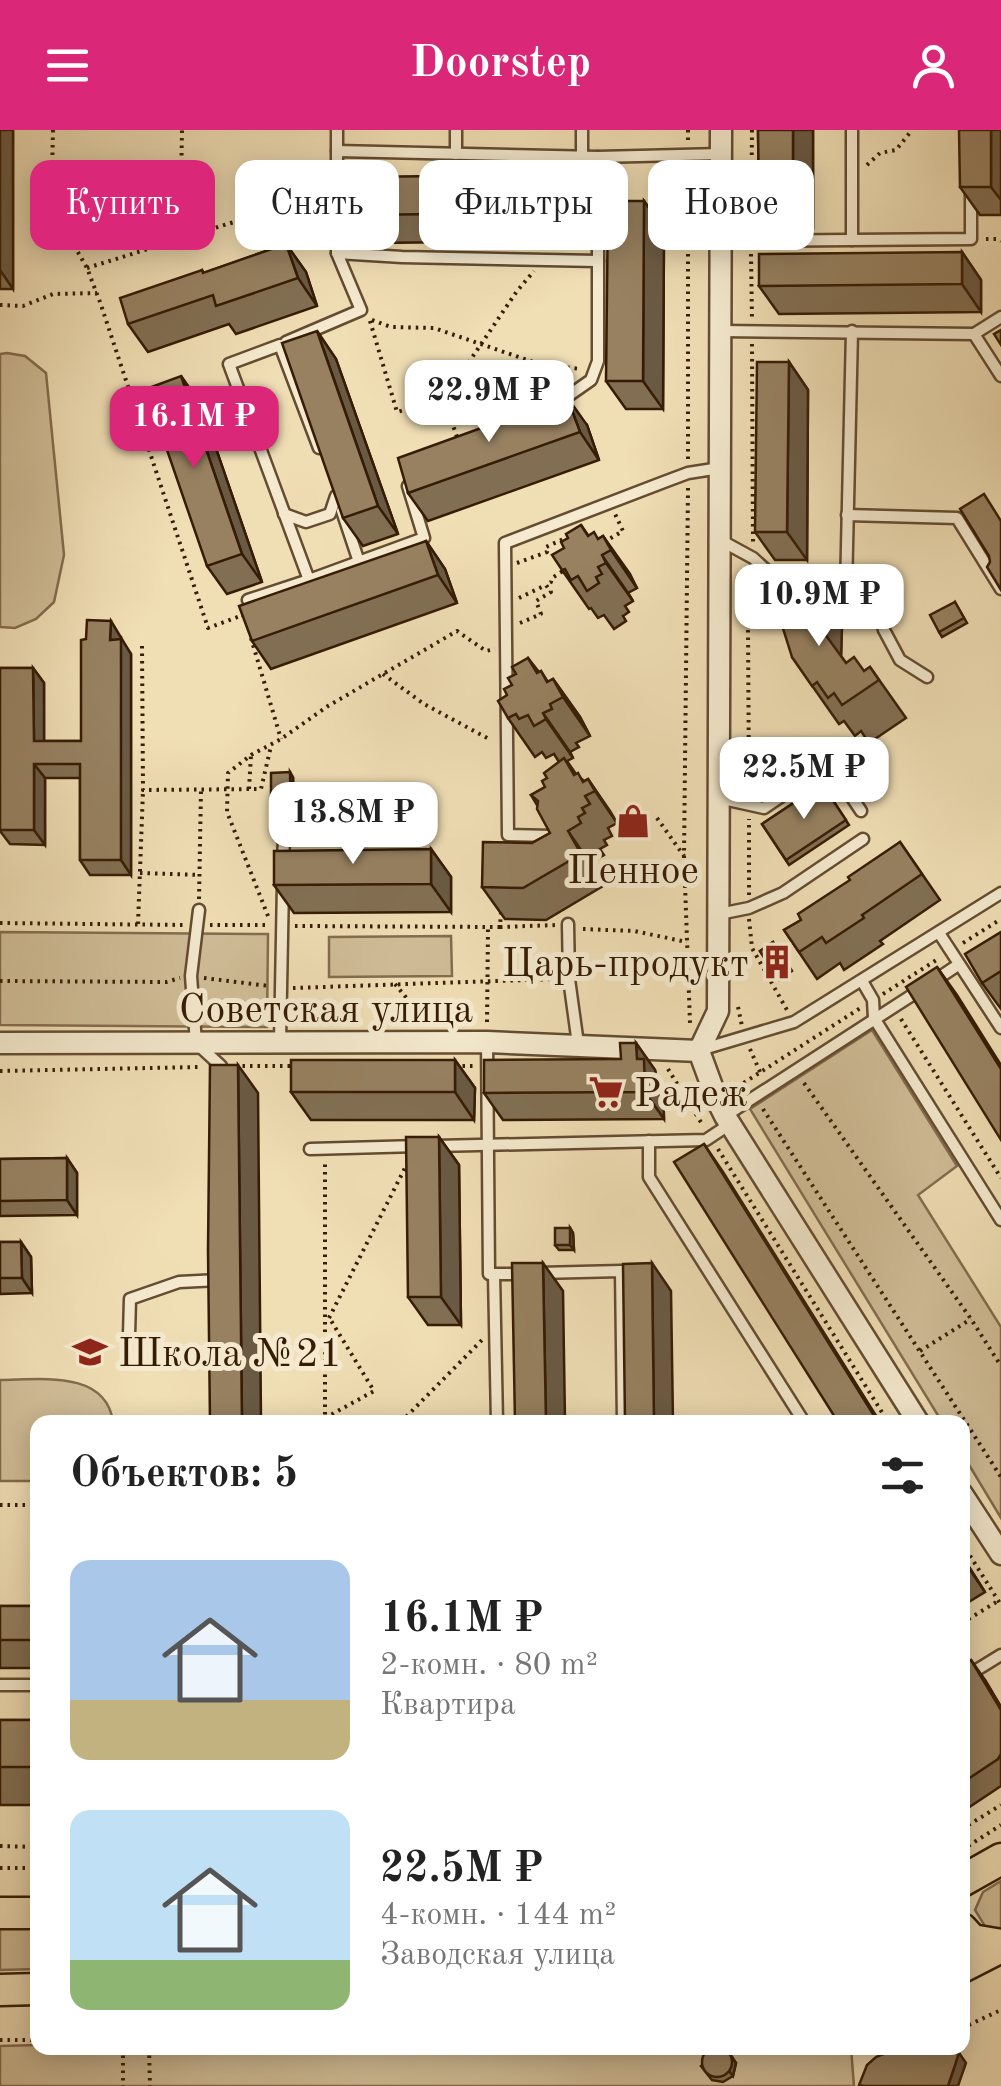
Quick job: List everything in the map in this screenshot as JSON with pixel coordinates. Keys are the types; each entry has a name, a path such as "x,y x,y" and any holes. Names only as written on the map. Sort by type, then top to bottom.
{"main road":[{"path":"0,1913 30,1913"},
{"path":"970,1938 1001,1946"},
{"path":"970,1963 1001,1946"},
{"path":"0,1990 30,1989"}],"street":[{"path":"721,130 721,160"},
{"path":"720,250 718,1010 699,1050 716,1100 914,1415"},
{"name":"Советская улица","path":"0,1044 486,1042 699,1050"},
{"path":"970,1521 1001,1554"}],"lane":[{"path":"308,580 228,364 361,310 337,253 337,130"},
{"path":"456,130 456,154"},
{"path":"582,130 582,157"},
{"path":"852,130 852,240"},
{"path":"337,151 582,157 721,154"},
{"path":"506,421 570,394 591,380 595,371 598,157"},
{"path":"814,240 971,239 971,184"},
{"path":"337,253 402,258 598,261"},
{"path":"720,330 974,334 1001,318"},
{"path":"846,590 852,331"},
{"path":"974,334 1001,376"},
{"path":"280,345 324,462"},
{"path":"248,600 424,538 402,466"},
{"path":"552,836 508,836 505,544 688,474 720,468"},
{"path":"330,479 360,562"},
{"path":"284,514 306,522 330,514 336,496"},
{"path":"848,515 957,518 1001,590"},
{"path":"720,540 753,558 789,591 846,590 876,597 884,630 900,660 927,677"},
{"path":"718,798 764,808 817,772 828,769 835,772 861,811"},
{"path":"280,1043 277,926 284,838 347,839"},
{"path":"718,914 749,908 783,893 863,840"},
{"path":"699,1050 794,1022 1001,893"},
{"path":"199,910 191,976 196,1043 222,1066 221,1086"},
{"path":"568,926 569,979 578,1044"},
{"path":"939,933 1001,1028"},
{"path":"310,1148 706,1140 755,1096 958,965"},
{"path":"862,981 873,1000 874,1018 1001,1220"},
{"path":"486,1042 489,1274 621,1271 623,1415"},
{"path":"650,1141 649,1177 800,1415"},
{"path":"219,1298 220,1261"},
{"path":"494,1274 497,1415"},
{"path":"129,1335 130,1299 178,1282 219,1280"},
{"path":"970,1675 1000,1658"},
{"path":"0,1685 30,1685"}],"path":[{"path":"53,130 52,175 60,221 97,294 208,628 243,616 280,739"},
{"path":"181,160 182,130"},
{"path":"688,130 684,856 690,1028"},
{"path":"752,130 752,160"},
{"path":"852,179 880,153 896,150 912,130"},
{"path":"215,227 298,202 337,151"},
{"path":"87,268 143,250"},
{"path":"751,250 753,558 748,626 752,948 815,1057"},
{"path":"543,260 518,291 482,344 444,399 397,412 369,318 391,327 434,328 482,344 539,364 595,371"},
{"path":"0,305 22,306 53,294 97,294"},
{"path":"444,399 458,440"},
{"path":"590,550 623,531 614,513"},
{"path":"514,565 575,534"},
{"path":"513,601 551,582 566,569"},
{"path":"515,626 540,614 536,601 550,592 546,585"},
{"path":"518,611 523,622"},
{"path":"277,926 227,812 228,773 328,706 457,631 486,651 494,650"},
{"path":"138,924 142,646"},
{"path":"382,674 424,704 489,739"},
{"path":"142,790 261,789 272,744"},
{"path":"249,789 251,755"},
{"path":"199,910 201,789"},
{"path":"657,818 684,856"},
{"path":"140,873 199,874"},
{"path":"500,908 500,927"},
{"path":"0,924 568,926 634,931 687,942"},
{"path":"486,1042 488,927"},
{"path":"0,981 166,982 191,976 281,988 569,979"},
{"path":"396,984 443,1042"},
{"path":"893,1007 1001,1178"},
{"path":"0,1070 297,1066"},
{"path":"449,1066 487,1066"},
{"path":"666,1066 884,1415"},
{"path":"795,1070 1001,1366"},
{"path":"755,1096 961,1415"},
{"path":"325,1148 325,1415"},
{"path":"330,1318 408,1162"},
{"path":"325,1310 374,1391 333,1415"},
{"path":"920,1352 971,1319"},
{"path":"407,1415 495,1327"},
{"path":"970,1429 1001,1477"},
{"path":"0,1505 30,1505"},
{"path":"970,1556 1000,1603 970,1619"},
{"path":"970,1825 1000,1808"},
{"path":"977,1865 1001,1826"},
{"path":"0,1846 30,1846"},
{"path":"0,1868 30,1868"},
{"path":"970,2024 1001,2010"},
{"path":"0,2040 30,2040"},
{"path":"122,2055 123,2086"},
{"path":"149,2055 150,2086"}],"shaded area":[{"path":"0,354 25,356 46,373 64,555 54,602 36,619 15,628 0,627"},
{"path":"0,932 268,934 267,1027 0,1025"},
{"path":"451,936 452,976 329,977 329,937"},
{"path":"872,1030 957,1166 918,1195 1001,1327 1001,1518 970,1467 970,1415 938,1415 750,1109"},
{"path":"0,1380 68,1381 98,1393 108,1405 111,1415 30,1415 30,1481 0,1481"},
{"path":"1001,1881 1001,1928 986,1928 975,1910 983,1892"},
{"path":"0,1927 30,1927 30,1969 0,1970"},
{"path":"30,2045 30,2055 852,2055 854,2086 0,2086 0,2046"}],"building":[{"path":"758,130 793,130 793,160 758,160"},
{"path":"959,130 991,130 991,187 960,187"},
{"path":"399,176 419,176 419,214 399,214"},
{"path":"628,201 644,201 643,381 606,381 607,250 628,250"},
{"path":"269,250 288,250 298,278 216,306 213,295 128,324 120,298 202,270 203,273"},
{"path":"962,252 962,284 759,286 759,254"},
{"path":"317,331 378,506 343,518 282,343"},
{"path":"757,362 789,362 787,532 755,532"},
{"path":"181,376 242,554 207,566 146,389"},
{"path":"567,397 580,432 408,493 398,458"},
{"path":"984,494 1001,521 1001,590 987,567 989,556 960,509"},
{"path":"581,525 588,536 594,532 598,539 603,536 611,550 602,555 606,563 598,567 602,574 596,577 599,583 587,591 578,576 571,580 552,555 564,548 561,542 568,538 566,534"},
{"path":"426,541 438,575 252,641 239,606"},
{"path":"782,586 815,587 814,619 846,663 854,657 864,671 870,667 879,680 842,705 834,693 828,698 817,682 812,686 792,657 781,622"},
{"path":"955,602 964,618 939,632 930,615"},
{"path":"87,620 111,621 110,640 121,639 121,860 80,860 80,764 34,764 34,830 0,830 0,668 33,668 34,741 81,741 81,640 86,639"},
{"path":"528,658 547,682 553,679 563,697 550,704 552,709 543,713 546,719 534,726 528,715 508,718 498,701 507,695 504,689 512,685 508,678 516,674 512,667"},
{"path":"564,758 574,775 578,773 583,782 588,779 595,791 585,796 590,804 582,808 585,813 578,817 581,823 568,831 581,854 523,888 482,887 483,842 532,843 550,833 537,809 538,801 531,795 545,787 544,773"},
{"path":"290,772 291,824 271,825 271,773"},
{"path":"822,784 846,820 786,860 762,824"},
{"path":"900,842 922,874 826,943 822,937 799,952 784,930 801,920 798,914"},
{"path":"431,849 431,884 274,885 274,851"},
{"path":"1001,932 1001,971 982,983 965,954"},
{"name":"Царь-продукт","path":"773,942 789,966 775,975 760,951"},
{"path":"937,967 1001,1069 1001,1140 906,987"},
{"path":"620,1043 636,1043 637,1059 644,1059 645,1092 484,1093 484,1060 621,1059"},
{"path":"291,1060 455,1060 455,1092 291,1092"},
{"path":"210,1065 238,1065 242,1415 210,1415"},
{"path":"406,1137 439,1137 441,1297 408,1297"},
{"path":"704,1144 874,1415 834,1415 674,1162"},
{"path":"67,1158 67,1200 0,1201 0,1159"},
{"path":"555,1228 570,1228 570,1245 555,1245"},
{"path":"0,1242 21,1242 22,1278 0,1278"},
{"path":"512,1263 543,1263 546,1415 515,1415"},
{"path":"652,1263 654,1415 625,1415 623,1264"},
{"path":"0,1606 30,1606 30,1640 0,1640"},
{"path":"970,1661 1001,1710 1001,1754 970,1778"},
{"path":"0,1720 30,1720 30,1767 0,1767"},
{"path":"704,2055 731,2056 731,2068 723,2076 711,2076 703,2068"},
{"path":"958,2055 948,2086 859,2085 867,2065 876,2057"}],"place":[{"name":"Пенное","path":"633,821"},
{"name":"Царь-продукт","path":"777,962"},
{"name":"Радеж","path":"606,1092"},
{"name":"Школа №21","path":"90,1352"}]}
